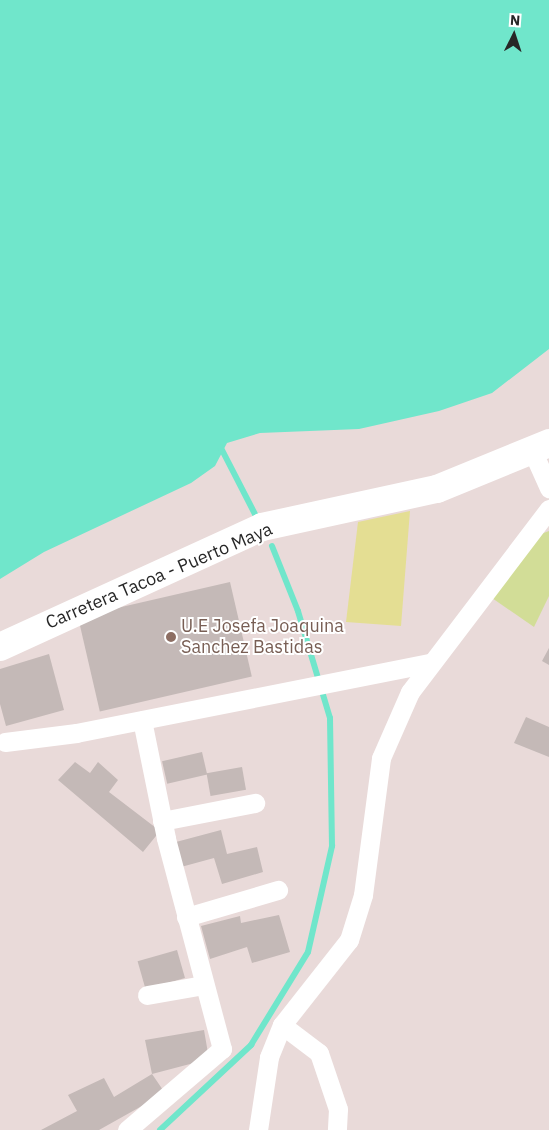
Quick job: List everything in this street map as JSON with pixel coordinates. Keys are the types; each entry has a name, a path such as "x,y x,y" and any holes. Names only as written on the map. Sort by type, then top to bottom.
{"street":[{"path":"541,446 549,488"},
{"name":"Carretera Tacoa - Puerto Maya","path":"0,647 262,527 437,489 541,446"},
{"path":"258,1130 269,1057 282,1025 349,940 363,895 381,758 410,692 430,663 549,509"},
{"path":"5,742 142,720 430,663"},
{"path":"127,1130 222,1049 162,821 142,720"},
{"path":"162,821 255,803"},
{"path":"186,917 278,890"},
{"path":"147,995 204,985"},
{"path":"282,1025 319,1053 338,1108 338,1130"}],"shaded area":[{"path":"0,0 549,0 549,349 492,393 439,411 359,429 260,433 227,443 215,466 191,483 44,552 0,579"},
{"path":"410,511 401,626 346,622 358,522"},
{"path":"549,531 549,596 534,627 492,598 541,534"}],"building":[{"path":"230,582 252,677 100,712 78,617"},
{"path":"549,648 549,665 542,661"},
{"path":"49,654 64,710 6,726 0,704 0,669"},
{"path":"526,717 549,727 549,757 514,743"},
{"path":"202,752 207,774 167,784 162,761"},
{"path":"75,762 90,773 98,762 118,780 109,792 160,831 143,852 58,780"},
{"path":"242,767 246,790 211,796 207,773"},
{"path":"221,830 227,854 257,847 263,872 222,884 214,858 181,867 176,842"},
{"path":"279,915 290,952 252,963 247,947 210,959 201,926 240,916 241,923"},
{"path":"177,950 185,978 146,989 138,961"},
{"path":"204,1030 209,1059 152,1074 145,1040"},
{"path":"152,1074 165,1093 99,1130 41,1130 77,1111 68,1095 104,1078 114,1097"}],"waterway":[{"path":"221,448 257,518"},
{"path":"160,1130 251,1045 308,952 332,846 330,718 298,611 272,546"}],"place":[{"name":"U.E Josefa Joaquina Sanchez Bastidas","path":"171,637"}]}
